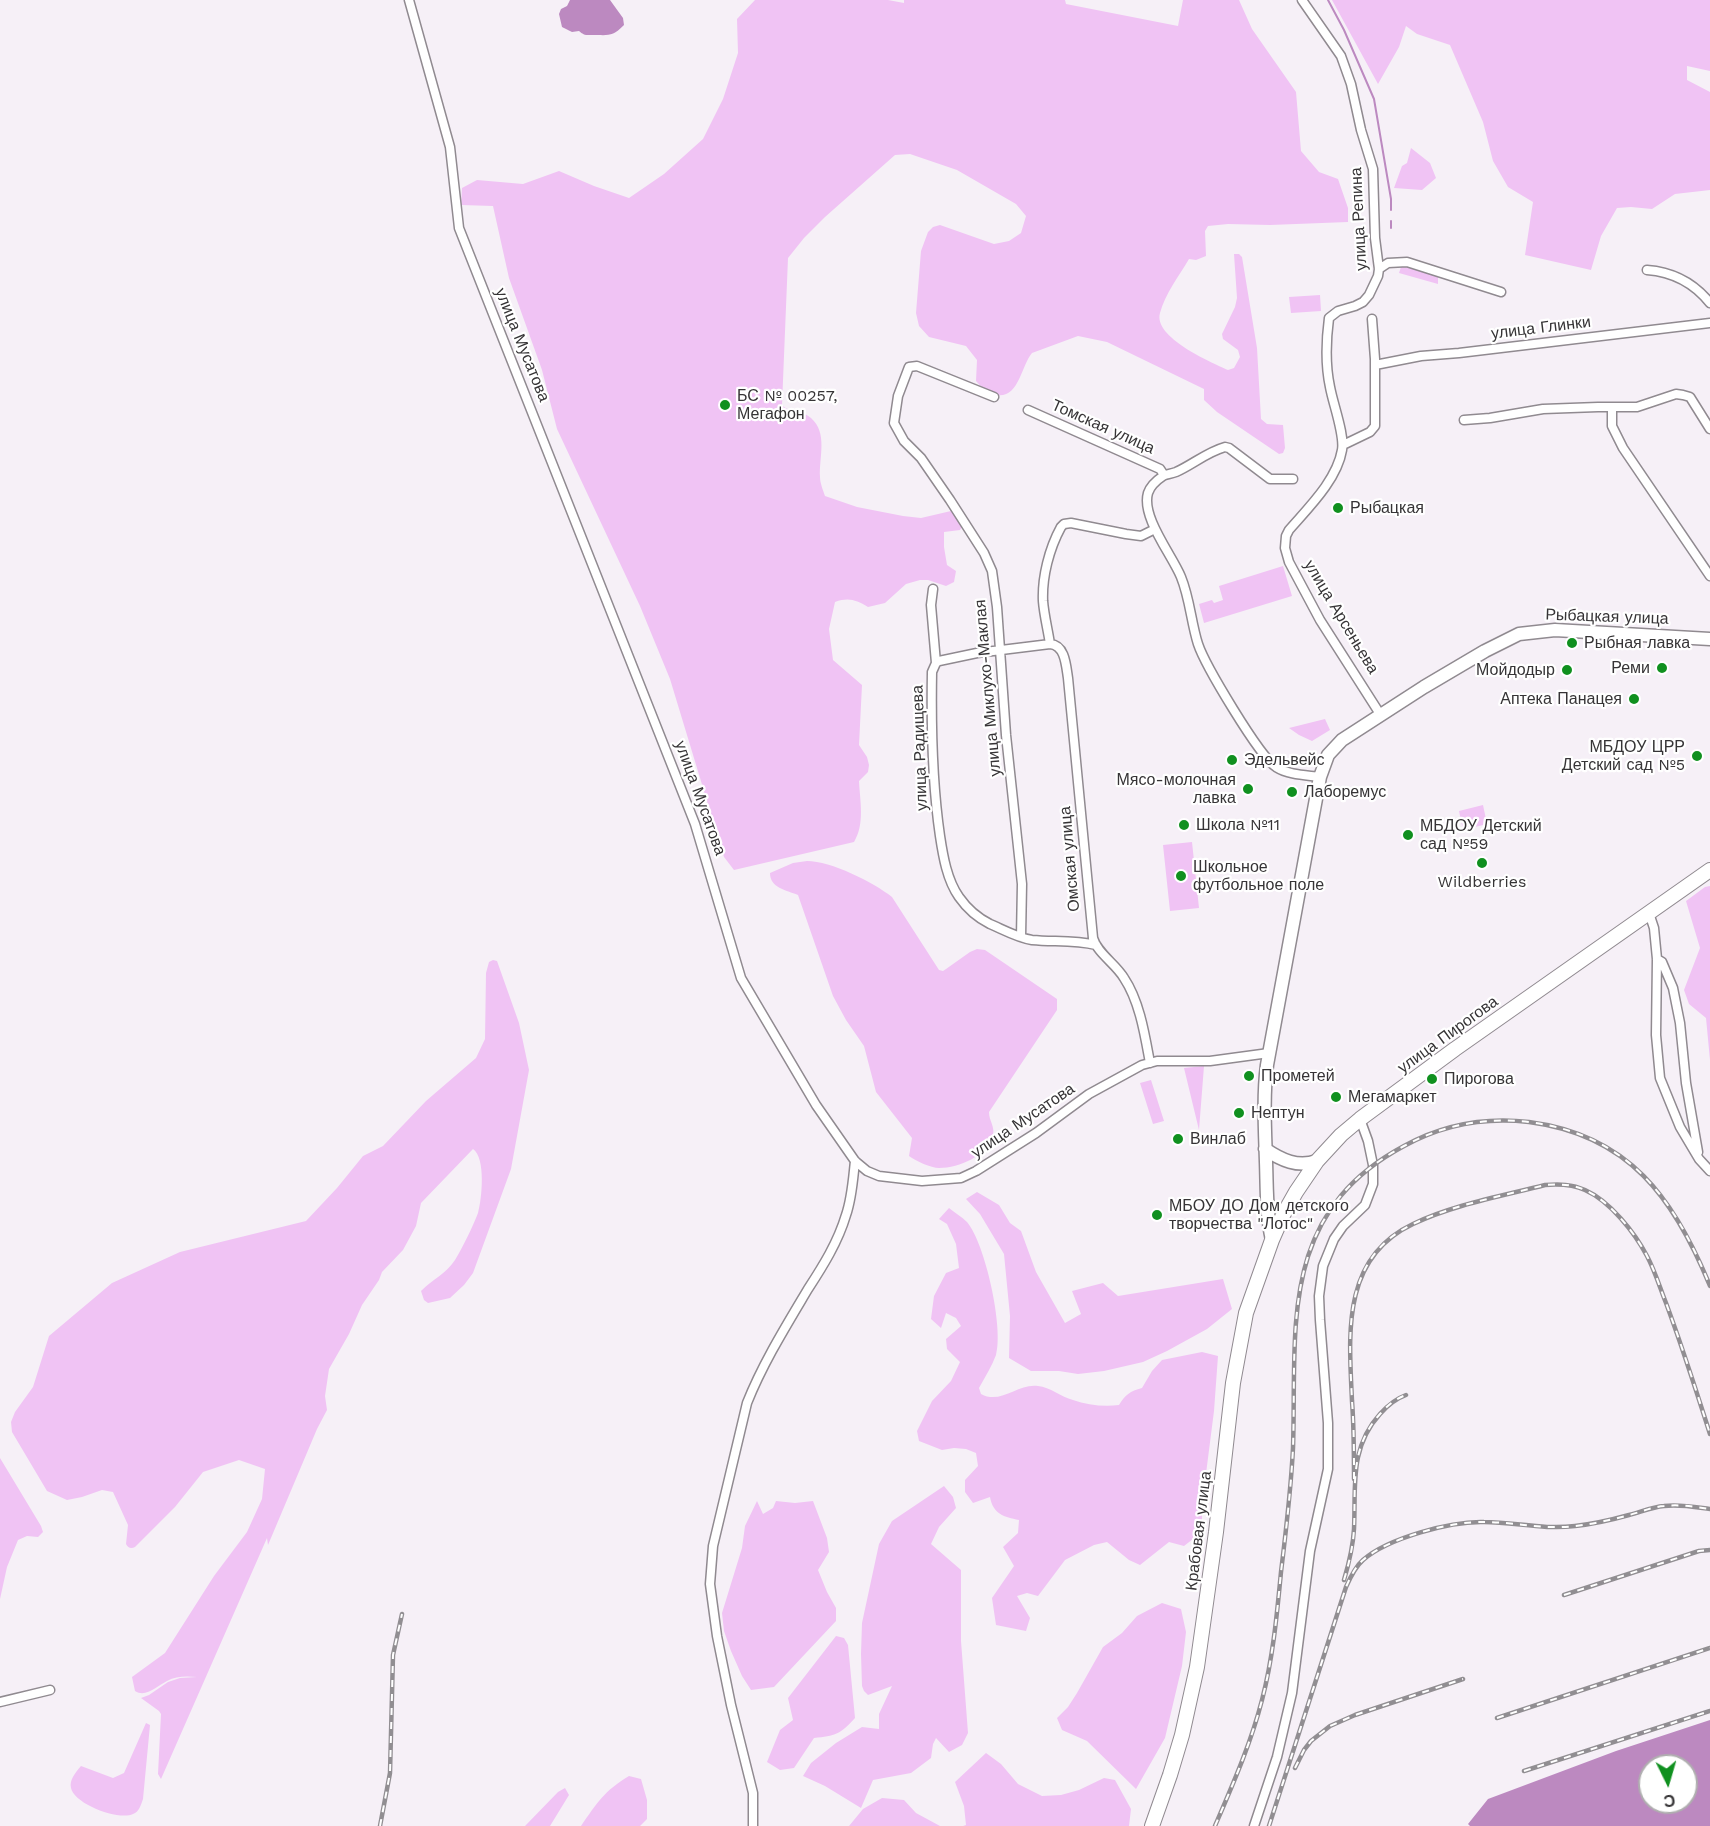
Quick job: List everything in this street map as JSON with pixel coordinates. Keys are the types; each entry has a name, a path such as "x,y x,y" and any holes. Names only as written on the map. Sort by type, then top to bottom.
{"main road":[{"name":"Рыбацкая улица","path":"1380,714 1485,651 1519,634 1555,630 1710,639"},
{"path":"1272,1240 1268,1220 1265,1083 1320,777 1325,761 1335,746 1380,714"},
{"name":"улица Пирогова","path":"1272,1240 1291,1199 1317,1161 1341,1135 1455,1049 1710,870"},
{"path":"1265,1149 1278,1157 1300,1164 1317,1161"},
{"name":"Крабовая улица","path":"1152,1826 1179,1745 1197,1666 1239,1344 1246,1313 1272,1240"}],"street":[{"name":"улица Мусатова","path":"409,0 450,147 459,228 695,824 741,978 816,1105 855,1161 867,1171 879,1176 922,1181 961,1178 1036,1133 1089,1094 1132,1070 1163,1060 1210,1061 1269,1053"},
{"name":"улица Репина","path":"1302,0 1341,56 1351,84 1361,130 1373,168 1375,238 1379,269 1369,295 1363,302 1338,311 1329,318 1327,363 1329,384 1342,445"},
{"path":"1379,269 1388,263 1407,262 1501,292"},
{"path":"1647,270 1679,277 1707,300"},
{"path":"1707,300 1705,293 1710,287"},
{"path":"1342,445 1370,432 1375,426 1372,319"},
{"name":"улица Глинки","path":"1375,365 1421,356 1710,323"},
{"name":"улица Миклухо-Маклая","path":"994,397 917,366 909,367 898,396 894,423 904,441 921,458 962,517 992,571 1022,884 1021,937"},
{"path":"1464,420 1543,409 1637,408 1676,394 1683,394 1690,397 1710,429"},
{"path":"1612,408 1612,426 1623,448 1710,576"},
{"name":"Томская улица","path":"1028,410 1160,469 1164,475"},
{"name":"улица Арсеньева","path":"1342,445 1338,462 1323,490 1289,530 1285,548 1288,562 1316,612 1380,714"},
{"path":"1293,479 1270,478 1225,447 1176,472 1164,475 1150,488 1147,496 1155,529 1184,583 1197,642 1203,658 1244,726 1273,765 1287,772 1320,777"},
{"path":"936,663 999,650 1050,644 1043,587 1050,556 1064,524 1141,536 1155,529"},
{"name":"улица Радищева","path":"933,589 931,605 936,663 932,672 931,743 934,799 943,854 958,897 977,916 1021,937 1032,940 1074,941 1096,945"},
{"name":"Омская улица","path":"1050,644 1057,645 1062,650 1068,678 1093,938 1096,945"},
{"path":"1649,913 1654,928 1657,959 1656,1035 1660,1078 1680,1127 1699,1159 1710,1171"},
{"path":"1096,945 1120,971 1129,986 1145,1038 1150,1064"},
{"path":"1657,959 1662,962 1673,988 1678,1011 1686,1083 1699,1159"},
{"path":"1254,1826 1277,1757 1292,1693 1310,1551 1328,1469 1328,1422 1319,1304 1323,1266 1334,1239 1343,1226 1365,1205 1373,1184 1373,1165 1360,1119"},
{"path":"753,1826 753,1792 731,1705 712,1605 710,1584 713,1546 747,1403 781,1336 829,1256 839,1234 850,1200 855,1161"},
{"path":"0,1702 50,1690"}],"shaded area":[{"path":"570,0 610,0 623,18 624,25 616,32 607,35 572,32 562,27 559,14"},
{"path":"755,0 888,0 904,3 904,0 1065,0 1066,4 1178,26 1183,0 1239,0 1252,29 1296,92 1301,151 1319,172 1338,179 1348,208 1348,222 1208,226 1205,231 1206,256 1196,260 1189,259 1162,306 1160,322 1165,331 1174,339 1197,355 1228,370 1234,368 1240,357 1238,350 1223,339 1222,334 1237,298 1234,254 1242,257 1257,348 1261,419 1267,424 1283,425 1285,448 1283,453 1279,454 1217,412 1204,400 1204,389 1107,342 1078,336 1032,353 1015,387 1010,392 996,395 983,388 976,381 977,360 966,346 929,337 919,326 916,313 921,251 928,232 933,227 940,225 994,244 1009,241 1021,233 1026,216 1016,204 957,170 910,154 895,155 804,238 788,258 782,405 807,415 816,424 822,446 820,479 825,496 857,507 903,516 921,518 951,511 963,525 960,530 944,532 947,565 956,571 954,582 946,586 928,580 906,584 885,603 868,607 852,600 835,602 829,629 833,660 862,685 859,745 869,765 868,772 859,781 861,820 854,842 734,870 724,857 670,679 640,606 557,429 542,370 509,278 493,206 461,205 462,188 477,180 523,184 559,171 629,198 664,174 703,139 723,99 738,53 737,19"},
{"path":"1332,0 1710,0 1710,71 1687,66 1687,80 1710,92 1710,190 1675,194 1652,209 1617,208 1601,236 1591,270 1525,255 1533,202 1508,187 1493,161 1483,122 1450,45 1417,34 1406,26 1399,47 1378,84"},
{"path":"1411,148 1430,163 1436,178 1422,190 1394,188 1402,166 1407,163"},
{"path":"1402,264 1438,275 1438,284 1399,273"},
{"path":"1320,295 1321,311 1291,313 1289,297"},
{"path":"1283,566 1292,596 1204,623 1199,604 1212,600 1214,603 1223,600 1219,586"},
{"path":"1325,719 1330,730 1312,741 1289,728"},
{"path":"1483,805 1487,824 1463,830 1459,811"},
{"name":"Школьное футбольное поле","path":"1192,842 1199,908 1170,911 1163,845"},
{"path":"807,861 851,873 892,897 939,970 943,971 970,952 977,949 985,950 1057,999 1057,1010 989,1112 993,1126 990,1142 985,1149 971,1159 955,1166 939,1168 924,1164 909,1156 912,1138 876,1092 864,1046 833,996 798,895 780,888 771,878 770,873 793,863"},
{"path":"1710,886 1710,1060 1706,1018 1689,1004 1684,990 1700,948 1686,901 1705,887"},
{"path":"497,961 519,1023 529,1070 511,1169 473,1273 450,1298 428,1303 424,1300 421,1291 448,1269 455,1260 478,1213 482,1189 481,1170 480,1161 473,1149 421,1203 416,1226 403,1250 382,1272 329,1369 325,1396 327,1410 268,1545 267,1538 161,1779 158,1774 161,1714 141,1698 168,1682 180,1678 197,1677 174,1678 151,1690 139,1693 135,1691 132,1677 165,1653 214,1576 247,1532 262,1499 265,1469 239,1460 203,1472 175,1507 135,1547 130,1548 126,1544 128,1525 113,1492 102,1490 67,1500 47,1491 12,1432 11,1422 15,1412 33,1387 49,1336 112,1283 180,1252 306,1221 363,1156 383,1146 426,1101 476,1058 485,1039 486,973 489,962"},
{"path":"1204,1066 1199,1130 1184,1068"},
{"path":"1151,1080 1164,1121 1153,1124 1140,1083"},
{"path":"977,1192 999,1205 1010,1223 1021,1231 1036,1272 1065,1323 1081,1314 1072,1291 1103,1283 1118,1296 1223,1279 1232,1309 1207,1329 1143,1362 1078,1374 1031,1371 1009,1358 1010,1316 1004,1254 980,1214 966,1199"},
{"path":"949,1208 967,1222 974,1233 986,1266 995,1307 998,1342 996,1355 979,1388 981,1394 996,1397 1023,1388 1038,1386 1084,1403 1102,1406 1119,1405 1128,1394 1142,1388 1162,1360 1202,1352 1218,1356 1214,1411 1202,1505 1202,1532 1184,1546 1169,1542 1140,1565 1129,1560 1107,1542 1094,1545 1065,1560 1038,1596 1027,1593 1017,1596 1030,1618 1026,1631 996,1625 992,1598 1014,1566 1003,1547 1018,1533 1019,1520 1000,1514 991,1503 990,1497 973,1503 965,1492 965,1480 978,1466 976,1453 966,1449 942,1450 919,1441 917,1431 932,1401 951,1381 960,1362 947,1349 946,1339 961,1326 956,1318 946,1313 941,1328 931,1319 934,1296 946,1273 959,1268 956,1244 947,1224 939,1219"},
{"path":"0,1458 43,1532 38,1537 27,1536 18,1540 7,1567 0,1599"},
{"path":"944,1486 953,1497 956,1508 939,1527 931,1544 961,1570 961,1641 968,1733 962,1745 949,1752 936,1738 931,1758 911,1773 873,1780 861,1808 825,1786 803,1776 811,1763 836,1743 862,1727 879,1729 879,1714 892,1686 868,1695 864,1691 861,1654 862,1623 879,1544 892,1521"},
{"path":"757,1501 763,1514 773,1508 776,1501 795,1503 813,1501 827,1538 829,1552 818,1570 836,1608 836,1621 774,1687 751,1690 731,1651 724,1631 722,1613 742,1548 745,1526"},
{"path":"1162,1603 1181,1609 1186,1632 1182,1666 1165,1738 1136,1789 1087,1741 1062,1730 1057,1718 1068,1707 1103,1647 1122,1633 1137,1616"},
{"path":"836,1636 844,1638 848,1645 855,1718 846,1728 837,1733 814,1738 794,1768 780,1770 767,1762 780,1730 793,1720 788,1698"},
{"path":"1710,1720 1710,1826 1470,1826 1468,1824 1488,1799 1616,1751"},
{"path":"146,1723 150,1725 143,1799 138,1810 126,1816 118,1815 98,1810 80,1800 71,1788 71,1782 81,1766 113,1778 124,1773"},
{"path":"986,1753 1001,1764 1018,1784 1042,1796 1061,1795 1079,1790 1104,1778 1115,1780 1131,1809 1129,1826 963,1826 966,1825 964,1806 955,1782"},
{"path":"629,1776 641,1779 647,1800 647,1819 640,1826 581,1826 607,1792"},
{"path":"565,1788 569,1795 550,1826 525,1826 558,1792"},
{"path":"882,1798 904,1800 916,1813 940,1826 849,1826 863,1809"}],"waterway":[{"path":"1328,0 1344,30 1374,99 1391,210"},
{"path":"1391,221 1391,228"}],"railway":[{"path":"1215,1826 1253,1732 1269,1668 1291,1479 1296,1318 1302,1278 1314,1240 1334,1205 1363,1174 1404,1146 1433,1133 1464,1124 1496,1121 1529,1122 1564,1129 1594,1141 1621,1156 1643,1176 1681,1225 1710,1286"},
{"path":"1354,1479 1351,1325 1354,1300 1361,1277 1373,1257 1390,1239 1428,1217 1545,1185 1580,1188 1594,1195 1621,1218 1636,1238 1657,1280 1710,1434"},
{"path":"1344,1580 1353,1542 1356,1469 1363,1440 1383,1411 1395,1400 1406,1395"},
{"path":"1269,1826 1346,1587 1358,1566 1374,1552 1420,1532 1470,1522 1563,1527 1602,1522 1664,1506 1710,1509"},
{"path":"1564,1595 1699,1551 1710,1550"},
{"path":"380,1826 390,1773 393,1655 402,1614"},
{"path":"1497,1718 1710,1648"},
{"path":"1295,1768 1311,1741 1330,1726 1355,1715 1463,1679"},
{"path":"1524,1771 1710,1711"}],"place":[{"name":"БС № 00257, Мегафон","path":"725,405"},
{"name":"Рыбацкая","path":"1338,508"},
{"name":"Рыбная лавка","path":"1572,643"},
{"name":"Реми","path":"1662,668"},
{"name":"Мойдодыр","path":"1567,670"},
{"name":"Аптека Панацея","path":"1634,699"},
{"name":"МБДОУ ЦРР Детский сад №5","path":"1697,756"},
{"name":"Эдельвейс","path":"1232,760"},
{"name":"Мясо-молочная лавка","path":"1248,789"},
{"name":"Лаборемус","path":"1292,792"},
{"name":"Школа №11","path":"1184,825"},
{"name":"МБДОУ Детский сад №59","path":"1408,835"},
{"name":"Wildberries","path":"1482,863"},
{"name":"Школьное футбольное поле","path":"1181,876"},
{"name":"Прометей","path":"1249,1076"},
{"name":"Пирогова","path":"1432,1079"},
{"name":"Мегамаркет","path":"1336,1097"},
{"name":"Нептун","path":"1239,1113"},
{"name":"Винлаб","path":"1178,1139"},
{"name":"МБОУ ДО Дом детского творчества \"Лотос\"","path":"1157,1215"}]}
